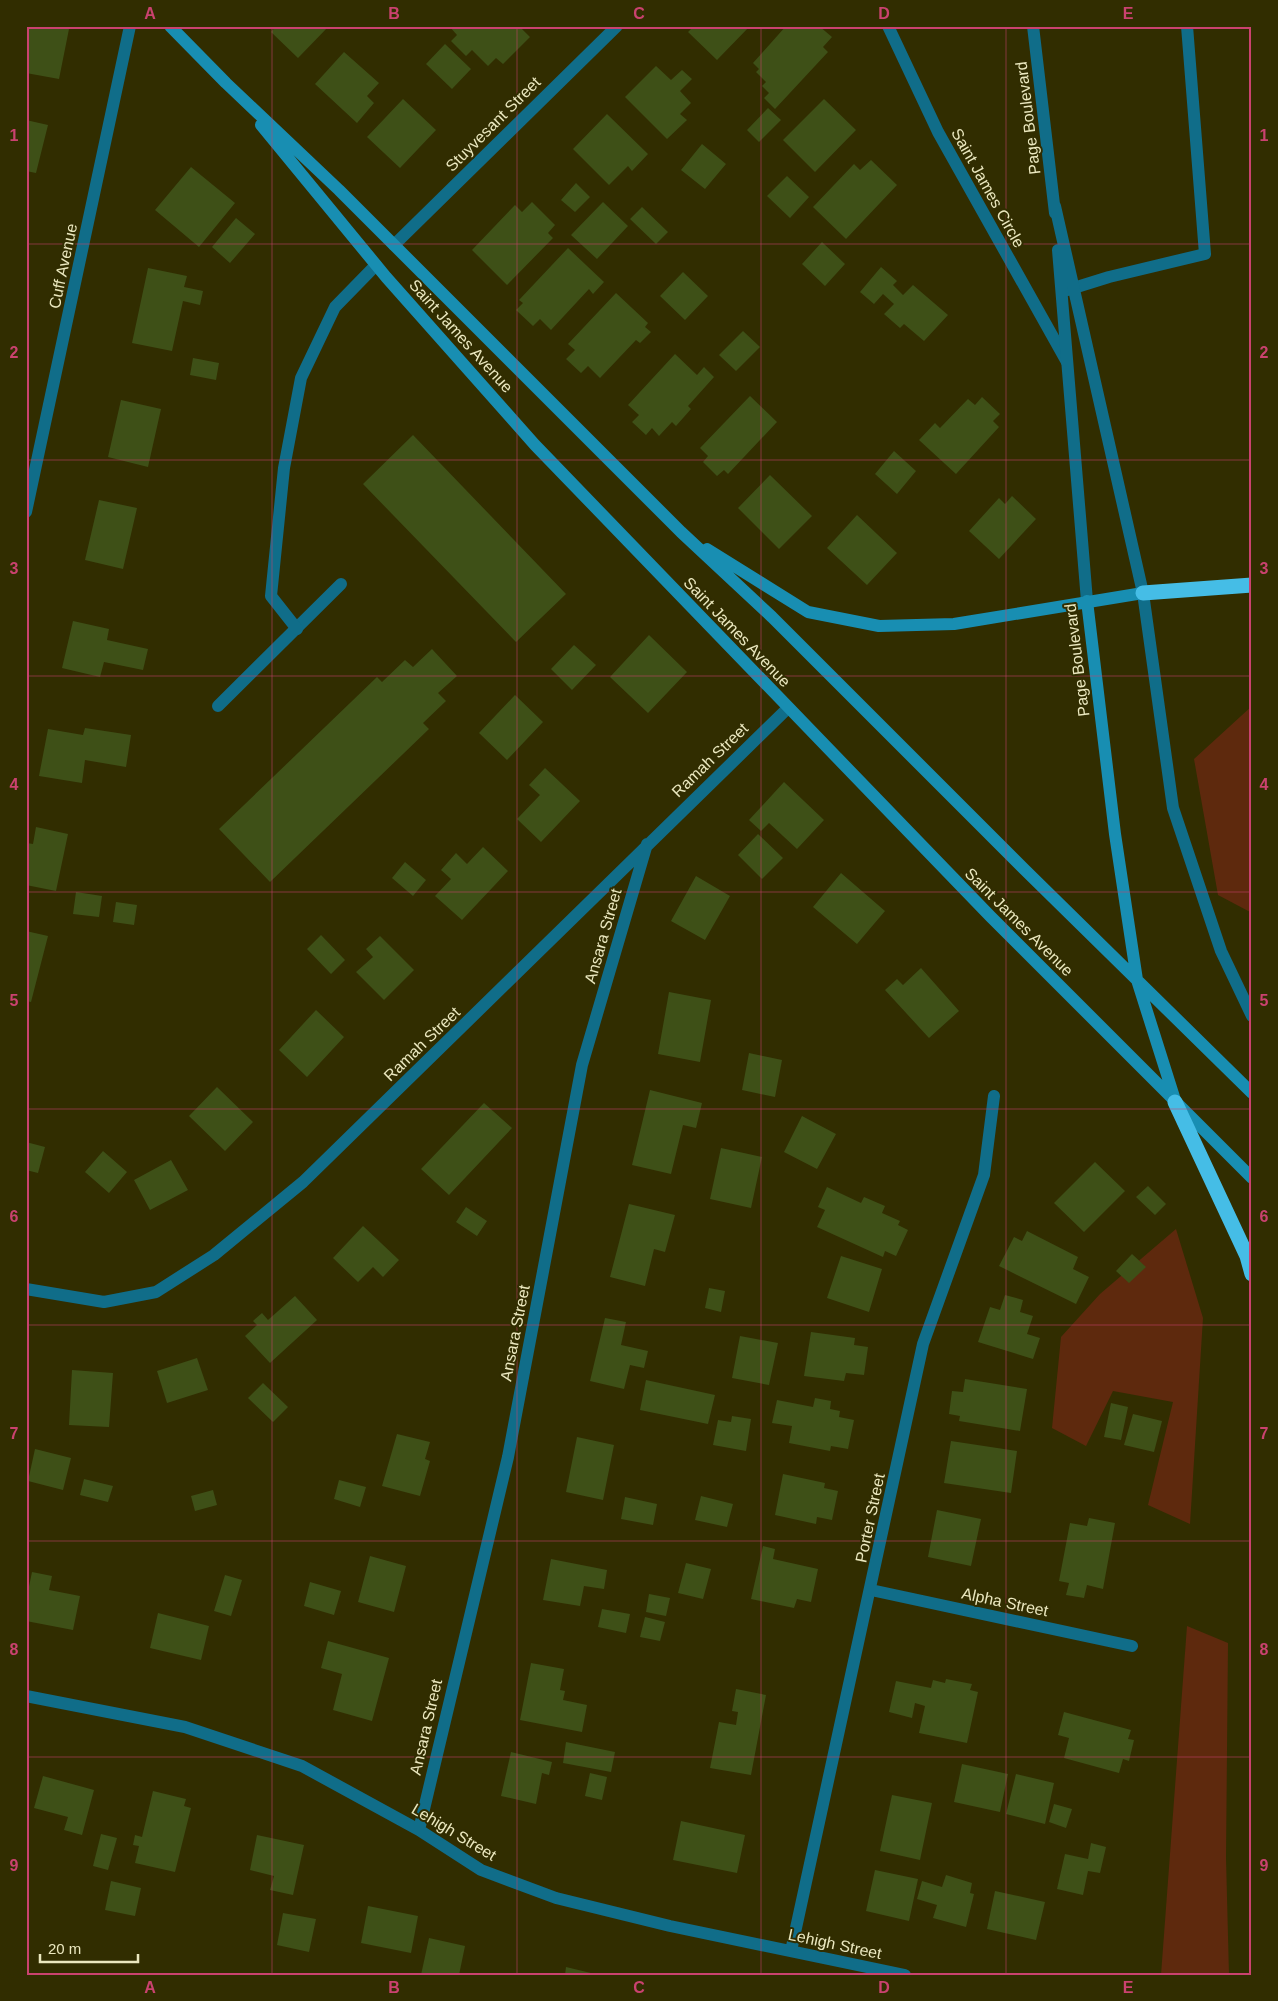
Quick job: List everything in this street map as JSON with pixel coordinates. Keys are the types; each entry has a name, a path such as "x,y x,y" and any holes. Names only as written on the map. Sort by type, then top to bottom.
{"highway":[{"path":"1143,593 1252,586"},
{"path":"1175,1102 1247,1256 1252,1274"}],"main road":[{"name":"Saint James Avenue","path":"170,26 226,83 394,245 681,532 772,617 1252,1093"},
{"name":"Saint James Avenue","path":"226,83 376,265 535,445 990,916 1252,1178"},
{"path":"681,532 808,612 879,626 954,624 1143,593"},
{"name":"Page Boulevard","path":"1087,601 1115,834 1137,980 1175,1102"}],"street":[{"name":"Cuff Avenue","path":"26,512 130,26"},
{"name":"Stuyvesant Street","path":"394,245 617,26"},
{"name":"Saint James Circle","path":"888,26 938,132 1067,362"},
{"name":"Page Boulevard","path":"1033,26 1055,206 1068,290 1143,593 1173,808 1221,951 1252,1016"},
{"path":"1068,290 1109,277 1204,254 1187,26"},
{"path":"297,629 271,596 284,468 301,378 335,307 376,265"},
{"name":"Page Boulevard","path":"1068,290 1067,362 1087,601"},
{"path":"218,706 342,584"},
{"name":"Ramah Street","path":"26,1289 104,1302 156,1292 214,1255 310,1176 788,708"},
{"name":"Ansara Street","path":"419,1830 508,1457 582,1065 647,844"},
{"name":"Porter Street","path":"791,1951 923,1344 984,1175 994,1096"},
{"name":"Alpha Street","path":"871,1590 1132,1646"},
{"name":"Lehigh Street","path":"26,1696 185,1727 302,1766 419,1830 481,1870 556,1898 670,1926 905,1975"}],"shaded area":[{"path":"1252,706 1252,913 1218,895 1194,759"},
{"path":"1176,1229 1203,1318 1190,1524 1148,1505 1173,1402 1113,1391 1086,1446 1052,1428 1061,1337 1100,1294"},
{"path":"1187,1626 1228,1643 1226,1858 1229,1975 1161,1975"}],"building":[{"path":"26,26 53,26 69,29 59,79 26,73"},
{"path":"276,26 329,26 298,58 271,32"},
{"path":"449,26 519,26 530,37 503,64 496,58 488,66 472,50 466,56 451,41 457,35"},
{"path":"694,26 750,26 717,60 688,32"},
{"path":"786,26 819,26 832,37 823,47 828,52 775,109 764,98 769,93 762,86 766,82 756,72 759,69 753,63"},
{"path":"445,44 471,69 452,89 426,64"},
{"path":"344,52 379,83 367,96 374,103 357,123 315,84"},
{"path":"656,66 671,80 682,70 692,79 680,91 691,103 680,114 687,120 667,139 625,97"},
{"path":"403,99 436,130 400,168 367,137"},
{"path":"824,99 856,130 815,172 783,140"},
{"path":"768,108 781,120 759,142 747,130"},
{"path":"607,114 648,154 632,171 628,166 609,185 573,149"},
{"path":"26,120 48,125 36,173 26,171"},
{"path":"702,144 726,164 705,189 681,170"},
{"path":"871,160 897,185 846,239 813,207 854,164 860,170"},
{"path":"191,167 235,203 199,247 155,210"},
{"path":"787,176 809,197 790,218 767,196"},
{"path":"576,183 590,197 575,212 561,200"},
{"path":"532,202 555,225 548,233 553,238 507,285 472,250 515,205 522,212"},
{"path":"603,202 628,226 597,259 571,235"},
{"path":"642,207 668,232 656,244 630,219"},
{"path":"236,218 255,234 230,263 212,247"},
{"path":"822,242 845,264 825,286 802,264"},
{"path":"568,248 604,282 593,294 589,289 551,330 540,319 533,326 516,310 523,303 519,300"},
{"path":"881,267 897,281 893,285 903,295 913,285 948,315 924,341 904,324 900,328 884,314 894,304 883,294 874,304 860,292"},
{"path":"148,268 187,276 184,287 203,291 200,305 183,301 172,351 132,343"},
{"path":"683,272 708,296 685,320 660,296"},
{"path":"616,293 648,323 645,327 651,332 640,343 636,340 600,378 588,366 581,373 566,359 575,350 568,344"},
{"path":"743,331 760,347 736,371 719,355"},
{"path":"675,354 697,375 704,367 714,377 688,406 691,409 676,426 672,422 659,436 652,428 646,435 632,422 639,415 628,405"},
{"path":"193,358 219,363 216,380 190,375"},
{"path":"750,396 777,422 728,474 724,470 717,476 703,462 708,456 700,448"},
{"path":"982,397 1000,414 993,421 999,427 956,474 919,440 935,423 940,428 968,399 975,405"},
{"path":"121,400 161,409 148,467 108,457"},
{"path":"413,435 566,594 516,642 363,484"},
{"path":"894,451 916,471 897,494 875,474"},
{"path":"770,475 812,516 779,549 738,508"},
{"path":"1012,496 1036,519 999,559 969,531 999,498 1005,504"},
{"path":"99,500 137,508 123,569 85,560"},
{"path":"857,515 897,553 867,585 827,548"},
{"path":"73,621 109,629 107,640 148,649 143,670 104,662 100,677 62,668"},
{"path":"649,635 687,672 648,713 610,677"},
{"path":"574,645 596,665 572,690 551,669"},
{"path":"432,649 457,676 438,693 446,701 423,723 429,729 270,882 219,829 377,677 382,682 405,660 413,667"},
{"path":"515,695 543,722 507,760 479,733"},
{"path":"85,728 131,735 126,767 85,760 82,783 39,776 48,729 83,735"},
{"path":"545,768 580,801 541,842 517,819 540,795 529,785"},
{"path":"784,782 824,820 797,849 769,823 761,831 749,820"},
{"path":"36,827 68,834 56,891 26,885 26,848 27,843 33,844"},
{"path":"758,834 783,858 762,879 738,855"},
{"path":"483,847 508,871 462,920 435,896 451,879 441,870 456,853 467,864"},
{"path":"405,862 426,880 413,896 392,878"},
{"path":"841,873 885,911 857,944 813,907"},
{"path":"696,876 730,896 705,940 671,921"},
{"path":"76,892 102,896 99,917 73,914"},
{"path":"116,902 137,905 134,925 113,922"},
{"path":"26,931 48,936 31,1002 26,1001"},
{"path":"321,935 345,960 331,974 307,949"},
{"path":"380,936 414,970 384,1000 356,972 373,957 366,949"},
{"path":"921,968 959,1011 929,1038 885,990 897,979 903,985"},
{"path":"669,992 711,1000 700,1062 658,1054"},
{"path":"316,1010 344,1037 307,1077 279,1050"},
{"path":"749,1053 782,1060 775,1097 742,1090"},
{"path":"217,1087 253,1122 225,1151 189,1116"},
{"path":"650,1090 702,1103 696,1128 683,1125 671,1174 632,1165"},
{"path":"484,1103 512,1128 449,1195 421,1169"},
{"path":"802,1116 836,1134 817,1169 784,1152"},
{"path":"26,1142 45,1147 38,1173 26,1170"},
{"path":"721,1148 762,1157 751,1208 710,1199"},
{"path":"103,1151 127,1172 109,1193 85,1172"},
{"path":"171,1160 188,1190 150,1210 134,1180"},
{"path":"1095,1162 1125,1191 1084,1232 1054,1203"},
{"path":"1148,1186 1166,1204 1155,1215 1136,1197"},
{"path":"827,1187 861,1203 864,1197 885,1206 882,1213 900,1221 898,1225 908,1230 896,1256 885,1251 883,1257 817,1227 825,1210 818,1207"},
{"path":"629,1204 675,1215 665,1252 654,1249 645,1286 610,1277"},
{"path":"466,1207 487,1221 477,1236 456,1222"},
{"path":"363,1226 399,1260 383,1277 373,1267 358,1282 333,1258"},
{"path":"1027,1231 1078,1257 1073,1269 1089,1277 1076,1304 999,1266 1014,1237 1022,1241"},
{"path":"1132,1254 1146,1267 1129,1283 1116,1271"},
{"path":"841,1256 882,1269 869,1312 827,1298"},
{"path":"709,1288 725,1291 721,1312 705,1308"},
{"path":"1005,1295 1023,1300 1020,1312 1033,1316 1027,1334 1040,1338 1033,1359 978,1342 990,1307 1000,1310"},
{"path":"295,1296 317,1320 270,1363 245,1336 257,1325 253,1321 262,1313 268,1320"},
{"path":"605,1318 626,1322 621,1345 648,1351 644,1368 630,1365 624,1389 590,1381"},
{"path":"811,1332 855,1338 854,1345 868,1347 864,1375 846,1373 844,1381 804,1376"},
{"path":"740,1336 778,1343 769,1385 732,1378"},
{"path":"197,1358 208,1390 167,1403 157,1371"},
{"path":"72,1370 113,1373 109,1427 69,1425"},
{"path":"965,1379 1027,1389 1020,1431 959,1421 960,1416 949,1414 952,1391 963,1392"},
{"path":"646,1380 715,1395 708,1424 640,1410"},
{"path":"263,1383 288,1407 273,1422 248,1398"},
{"path":"815,1398 831,1401 830,1409 840,1411 839,1417 854,1420 848,1449 831,1446 830,1451 789,1443 792,1426 772,1423 777,1400 813,1407"},
{"path":"1111,1403 1128,1407 1121,1440 1104,1437"},
{"path":"1133,1414 1162,1421 1154,1452 1124,1445"},
{"path":"732,1416 751,1419 746,1451 713,1445 718,1420 731,1422"},
{"path":"397,1434 430,1442 425,1459 430,1461 420,1496 382,1486"},
{"path":"577,1437 614,1445 603,1500 566,1492"},
{"path":"951,1441 1017,1451 1011,1493 944,1483"},
{"path":"35,1449 71,1458 63,1490 28,1481"},
{"path":"783,1474 825,1483 824,1488 838,1491 832,1520 817,1517 816,1524 775,1515"},
{"path":"84,1479 113,1486 108,1502 80,1495"},
{"path":"339,1480 366,1487 360,1507 334,1499"},
{"path":"213,1490 217,1505 195,1511 191,1496"},
{"path":"701,1496 733,1504 727,1527 695,1520"},
{"path":"625,1497 657,1504 653,1525 621,1519"},
{"path":"937,1510 981,1519 971,1566 928,1557"},
{"path":"1089,1518 1115,1523 1103,1589 1087,1585 1084,1598 1066,1595 1069,1583 1059,1581 1070,1523 1087,1526"},
{"path":"763,1546 775,1549 773,1559 818,1569 811,1602 797,1599 794,1608 751,1599"},
{"path":"370,1556 406,1566 394,1612 358,1602"},
{"path":"551,1559 607,1570 604,1589 584,1586 580,1606 543,1600"},
{"path":"686,1563 711,1569 703,1599 678,1593"},
{"path":"32,1572 52,1576 49,1590 80,1596 73,1630 26,1621 26,1601"},
{"path":"225,1575 242,1580 231,1616 214,1611"},
{"path":"310,1582 341,1591 334,1615 304,1606"},
{"path":"649,1594 670,1598 666,1616 646,1612"},
{"path":"602,1609 630,1614 626,1633 598,1627"},
{"path":"158,1613 209,1626 201,1660 150,1648"},
{"path":"645,1617 665,1622 660,1641 640,1637"},
{"path":"328,1641 389,1658 372,1721 333,1710 342,1674 321,1668"},
{"path":"531,1663 564,1669 560,1690 565,1691 563,1700 587,1705 582,1732 520,1720"},
{"path":"946,1679 972,1684 970,1690 978,1692 967,1743 919,1733 925,1706 915,1703 912,1718 889,1712 896,1681 931,1688 933,1680 945,1683"},
{"path":"736,1689 766,1695 751,1775 710,1768 719,1722 736,1725 738,1712 732,1711"},
{"path":"1064,1712 1131,1730 1128,1739 1134,1740 1129,1761 1123,1759 1119,1773 1064,1758 1069,1738 1058,1735"},
{"path":"566,1742 615,1752 611,1772 563,1763"},
{"path":"511,1752 552,1762 549,1775 542,1773 536,1804 501,1796"},
{"path":"962,1764 1008,1774 1000,1812 954,1802"},
{"path":"590,1773 607,1777 602,1800 585,1796"},
{"path":"1016,1774 1054,1783 1045,1824 1006,1814"},
{"path":"43,1776 94,1790 82,1835 64,1830 68,1817 34,1808"},
{"path":"153,1791 186,1799 184,1806 191,1808 175,1872 135,1863 139,1846 133,1845 135,1835 142,1837"},
{"path":"892,1795 932,1803 920,1860 880,1851"},
{"path":"1054,1804 1072,1809 1066,1828 1049,1822"},
{"path":"681,1821 745,1835 737,1873 673,1860"},
{"path":"101,1834 117,1838 108,1870 93,1866"},
{"path":"257,1835 304,1845 293,1895 270,1890 274,1876 250,1870"},
{"path":"1091,1843 1106,1847 1100,1873 1088,1871 1083,1895 1057,1889 1065,1854 1088,1859"},
{"path":"875,1870 918,1879 909,1921 866,1911"},
{"path":"946,1875 972,1883 970,1893 974,1894 966,1927 933,1918 937,1905 917,1899 922,1881 942,1887"},
{"path":"111,1881 141,1888 135,1916 105,1910"},
{"path":"995,1891 1045,1902 1036,1940 987,1929"},
{"path":"368,1906 418,1916 411,1953 361,1943"},
{"path":"283,1913 316,1919 309,1952 277,1945"},
{"path":"429,1938 465,1946 459,1975 421,1975"},
{"path":"566,1967 595,1974 595,1975 565,1975"}]}
